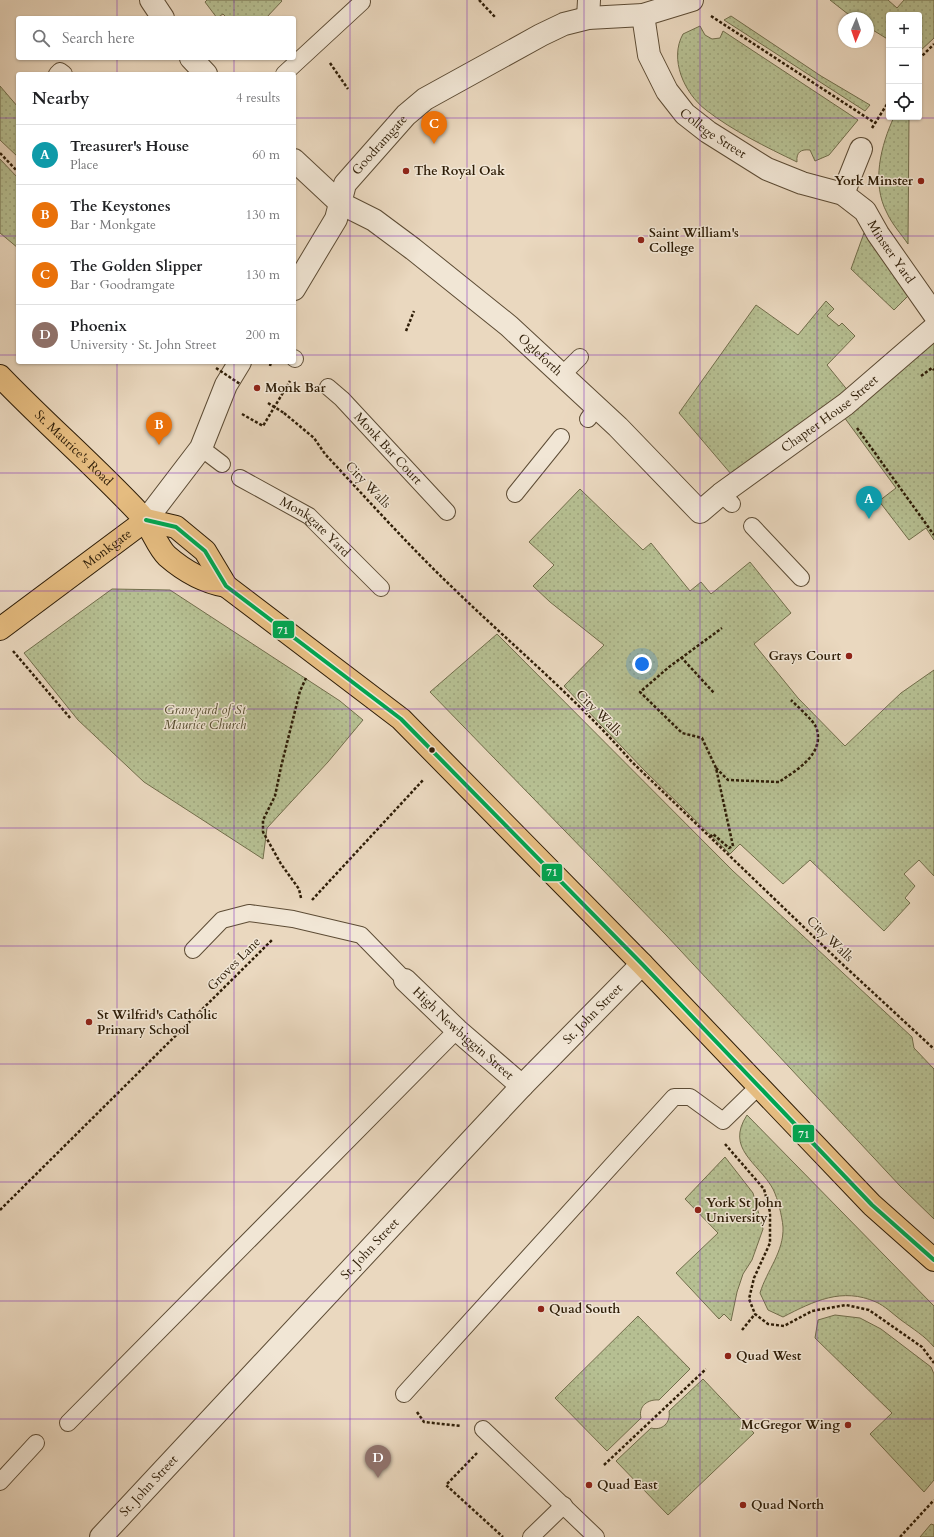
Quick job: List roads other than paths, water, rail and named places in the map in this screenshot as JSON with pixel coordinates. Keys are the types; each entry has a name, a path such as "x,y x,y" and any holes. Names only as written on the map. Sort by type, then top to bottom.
{"main road":[{"name":"St. Maurice's Road","path":"0,376 39,418 97,469 146,520"},
{"path":"146,520 176,526 205,551 226,586 401,719 642,964 872,1205 934,1260"},
{"name":"Monkgate","path":"4,637 146,520"}],"street":[{"path":"151,0 162,16"},
{"name":"Goodramgate","path":"296,286 336,219 345,184 406,115 425,99 589,9 643,15 691,1"},
{"name":"College Street","path":"643,15 649,55 666,91 685,114 708,132 767,169 802,183 843,194"},
{"path":"843,194 861,150"},
{"name":"Ogleforth","path":"296,162 340,203 374,220 413,249 509,326 562,375 592,413 618,426 700,512 726,499"},
{"name":"Minster Yard","path":"843,194 865,211 878,234 934,314"},
{"name":"Chapter House Street","path":"726,499 846,404 934,328"},
{"name":"Monkgate","path":"146,520 201,448 227,379 238,364"},
{"name":"St. John Street","path":"101,1537 522,1086 642,964"},
{"name":"High Newbiggin Street","path":"405,980 457,1030 522,1086"}],"lane":[{"path":"286,72 362,2"},
{"path":"562,375 580,357"},
{"name":"Monk Bar Court","path":"328,387 342,398 447,512"},
{"path":"516,494 561,437"},
{"path":"201,448 222,464"},
{"name":"Monkgate Yard","path":"240,478 309,516 381,588"},
{"path":"752,526 801,578"},
{"path":"192,950 222,920 249,913 298,914 361,935 405,980"},
{"path":"68,1423 457,1030"},
{"path":"404,1394 674,1097 690,1097 723,1121 759,1086"},
{"path":"488,1433 596,1537"},
{"path":"0,1482 36,1443"},
{"path":"531,1537 564,1505"}],"place":[{"name":"The Golden Slipper","path":"434,144"},
{"name":"The Royal Oak","path":"406,171"},
{"name":"York Minster","path":"921,181"},
{"name":"Saint William's College","path":"641,240"},
{"name":"Monk Bar","path":"257,388"},
{"name":"The Keystones","path":"159,445"},
{"name":"Treasurer's House","path":"869,519"},
{"name":"Grays Court","path":"849,656"},
{"name":"St Wilfrid's Catholic Primary School","path":"89,1022"},
{"name":"York St John University","path":"698,1210"},
{"name":"Quad South","path":"541,1309"},
{"name":"Quad West","path":"728,1356"},
{"name":"McGregor Wing","path":"848,1425"},
{"name":"Phoenix","path":"378,1478"},
{"name":"Quad East","path":"589,1485"},
{"name":"Quad North","path":"743,1505"}],"park label":[{"name":"Graveyard of St Maurice Church","path":"205,718"}]}
